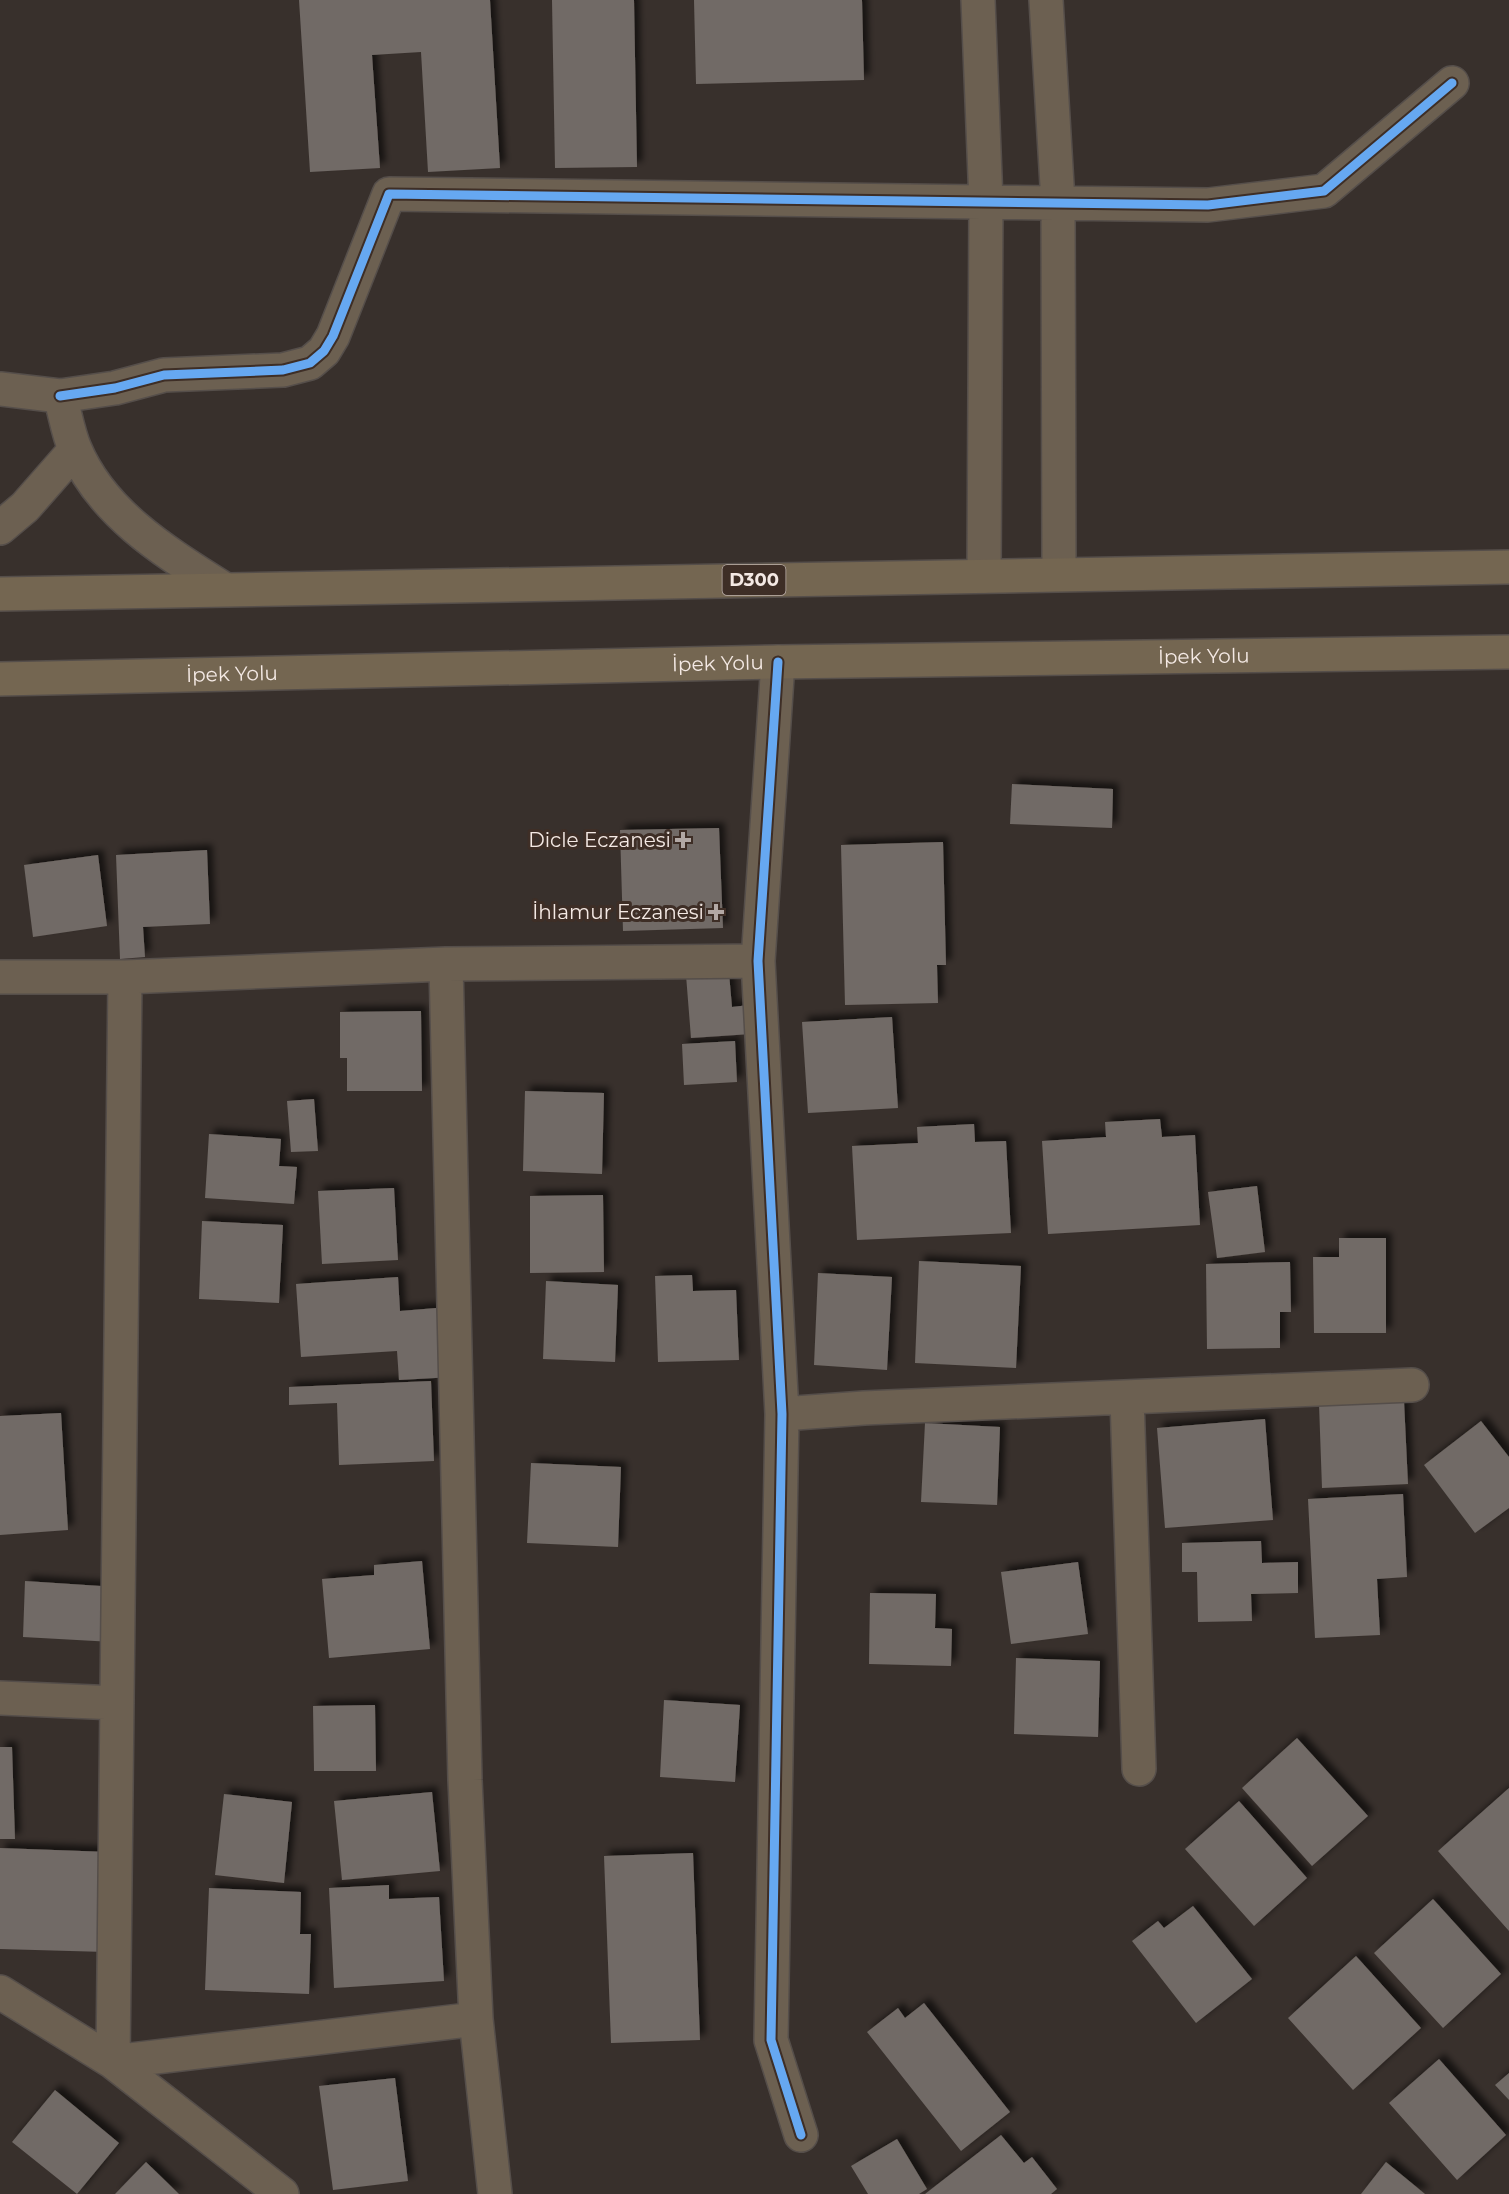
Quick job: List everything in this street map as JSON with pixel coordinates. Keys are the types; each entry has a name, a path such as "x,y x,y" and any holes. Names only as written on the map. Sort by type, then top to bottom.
{"highway":[{"name":"D300","path":"0,594 1509,567"},
{"name":"İpek Yolu","path":"0,679 778,662 1509,652"}],"street":[{"path":"978,0 986,202 984,576"},
{"path":"1046,0 1058,202 1059,574"},
{"path":"0,389 60,396 115,388 164,375 283,370 310,363 324,351 333,336 389,194 1208,205 1324,191 1452,84"},
{"path":"60,396 75,450 102,493 140,532 173,557 224,589"},
{"path":"0,528 25,507 75,450"},
{"path":"778,662 758,962 782,1414 771,2040 801,2135"},
{"path":"0,977 125,977 446,964 758,962"},
{"path":"446,964 465,1780 476,2019 495,2194"},
{"path":"113,2062 118,1819 117,1703 125,977"},
{"path":"782,1414 864,1408 1412,1385"},
{"path":"1126,1398 1139,1768"},
{"path":"0,1698 117,1703"},
{"path":"0,1992 113,2062 282,2194"},
{"path":"113,2062 476,2019"}],"building":[{"path":"299,0 490,0 500,168 428,172 421,52 372,55 380,168 310,172"},
{"path":"552,0 634,0 637,167 555,168"},
{"path":"694,0 862,0 864,80 696,84"},
{"path":"1012,784 1113,789 1112,828 1010,824"},
{"path":"719,828 723,928 623,931 620,830"},
{"path":"943,842 946,965 937,965 938,1003 845,1005 841,845"},
{"path":"207,850 210,924 143,927 145,957 120,959 116,855"},
{"path":"98,855 107,926 33,937 24,865"},
{"path":"729,973 732,1007 749,1005 751,1034 691,1038 686,975"},
{"path":"421,1011 422,1091 347,1091 347,1058 340,1058 340,1012"},
{"path":"892,1017 898,1108 808,1113 802,1022"},
{"path":"735,1041 737,1082 684,1085 682,1044"},
{"path":"525,1091 604,1093 602,1174 523,1171"},
{"path":"314,1099 318,1151 291,1152 287,1101"},
{"path":"1160,1119 1162,1137 1195,1135 1200,1225 1048,1234 1042,1141 1106,1137 1105,1122"},
{"path":"974,1124 975,1142 1006,1141 1011,1233 857,1240 852,1146 918,1143 917,1127"},
{"path":"209,1134 281,1139 279,1166 297,1167 294,1204 205,1198"},
{"path":"1257,1186 1265,1252 1217,1258 1208,1192"},
{"path":"394,1188 398,1260 322,1264 318,1191"},
{"path":"603,1195 604,1272 530,1273 530,1196"},
{"path":"202,1221 283,1225 279,1303 199,1299"},
{"path":"1339,1238 1386,1238 1386,1333 1314,1333 1313,1257 1339,1257"},
{"path":"919,1261 1021,1266 1016,1368 915,1363"},
{"path":"1290,1262 1291,1312 1280,1312 1280,1348 1207,1349 1206,1264"},
{"path":"818,1273 892,1277 887,1370 814,1365"},
{"path":"692,1275 693,1291 736,1290 739,1360 658,1362 655,1276"},
{"path":"398,1277 400,1311 448,1307 453,1377 399,1380 397,1351 301,1357 296,1284"},
{"path":"546,1281 618,1285 615,1362 543,1359"},
{"path":"431,1381 434,1461 339,1465 337,1403 289,1405 289,1387"},
{"path":"1404,1401 1408,1484 1322,1488 1319,1404"},
{"path":"61,1413 68,1530 0,1535 0,1416"},
{"path":"1265,1419 1273,1520 1165,1528 1157,1428"},
{"path":"1481,1421 1509,1457 1509,1508 1475,1533 1424,1465"},
{"path":"925,1423 1000,1427 997,1505 921,1502"},
{"path":"531,1463 621,1467 618,1547 527,1543"},
{"path":"1403,1494 1407,1577 1377,1579 1380,1635 1315,1638 1308,1499"},
{"path":"1261,1541 1262,1563 1298,1562 1298,1593 1251,1594 1252,1621 1198,1622 1197,1572 1182,1572 1182,1543"},
{"path":"422,1561 430,1649 329,1658 322,1579 374,1575 374,1565"},
{"path":"1078,1562 1088,1634 1011,1644 1001,1572"},
{"path":"25,1581 116,1587 113,1642 23,1637"},
{"path":"870,1593 936,1594 935,1628 952,1629 951,1666 869,1664"},
{"path":"1016,1658 1100,1661 1098,1737 1014,1734"},
{"path":"664,1700 740,1705 735,1782 660,1777"},
{"path":"375,1705 376,1771 314,1771 313,1706"},
{"path":"1297,1738 1368,1816 1312,1866 1242,1788"},
{"path":"0,1747 12,1747 15,1839 0,1839"},
{"path":"1509,1788 1509,1931 1438,1851"},
{"path":"432,1792 440,1871 342,1880 334,1801"},
{"path":"224,1794 292,1802 284,1883 215,1875"},
{"path":"1239,1801 1307,1878 1254,1926 1185,1849"},
{"path":"0,1848 109,1852 106,1952 0,1949"},
{"path":"693,1853 700,2040 611,2043 604,1856"},
{"path":"389,1885 389,1899 439,1897 444,1981 334,1988 329,1888"},
{"path":"209,1888 301,1892 300,1934 311,1934 309,1994 205,1990"},
{"path":"1433,1899 1501,1974 1443,2028 1374,1953"},
{"path":"1193,1906 1252,1979 1196,2023 1132,1941 1158,1921 1164,1928"},
{"path":"1356,1956 1421,2028 1353,2090 1288,2018"},
{"path":"924,2003 1010,2112 961,2151 867,2032 898,2008 905,2018"},
{"path":"1439,2059 1506,2135 1457,2180 1389,2103"},
{"path":"1509,2073 1509,2100 1495,2085"},
{"path":"395,2078 408,2181 333,2190 319,2086"},
{"path":"55,2090 119,2143 77,2194 12,2142"},
{"path":"1001,2135 1024,2163 1032,2157 1057,2189 1051,2194 925,2194"},
{"path":"897,2139 927,2189 919,2194 868,2194 851,2166"},
{"path":"146,2162 179,2194 115,2194"},
{"path":"1386,2162 1425,2194 1361,2194"}],"cycle path":[{"path":"60,396 115,388 164,375 283,370 310,363 324,351 333,336 389,194 1208,205 1324,191 1452,83"},
{"path":"778,662 758,961 782,1414 771,2040 801,2135"}],"place":[{"name":"Dicle Eczanesi","path":"683,840"},
{"name":"İhlamur Eczanesi","path":"716,912"}]}
